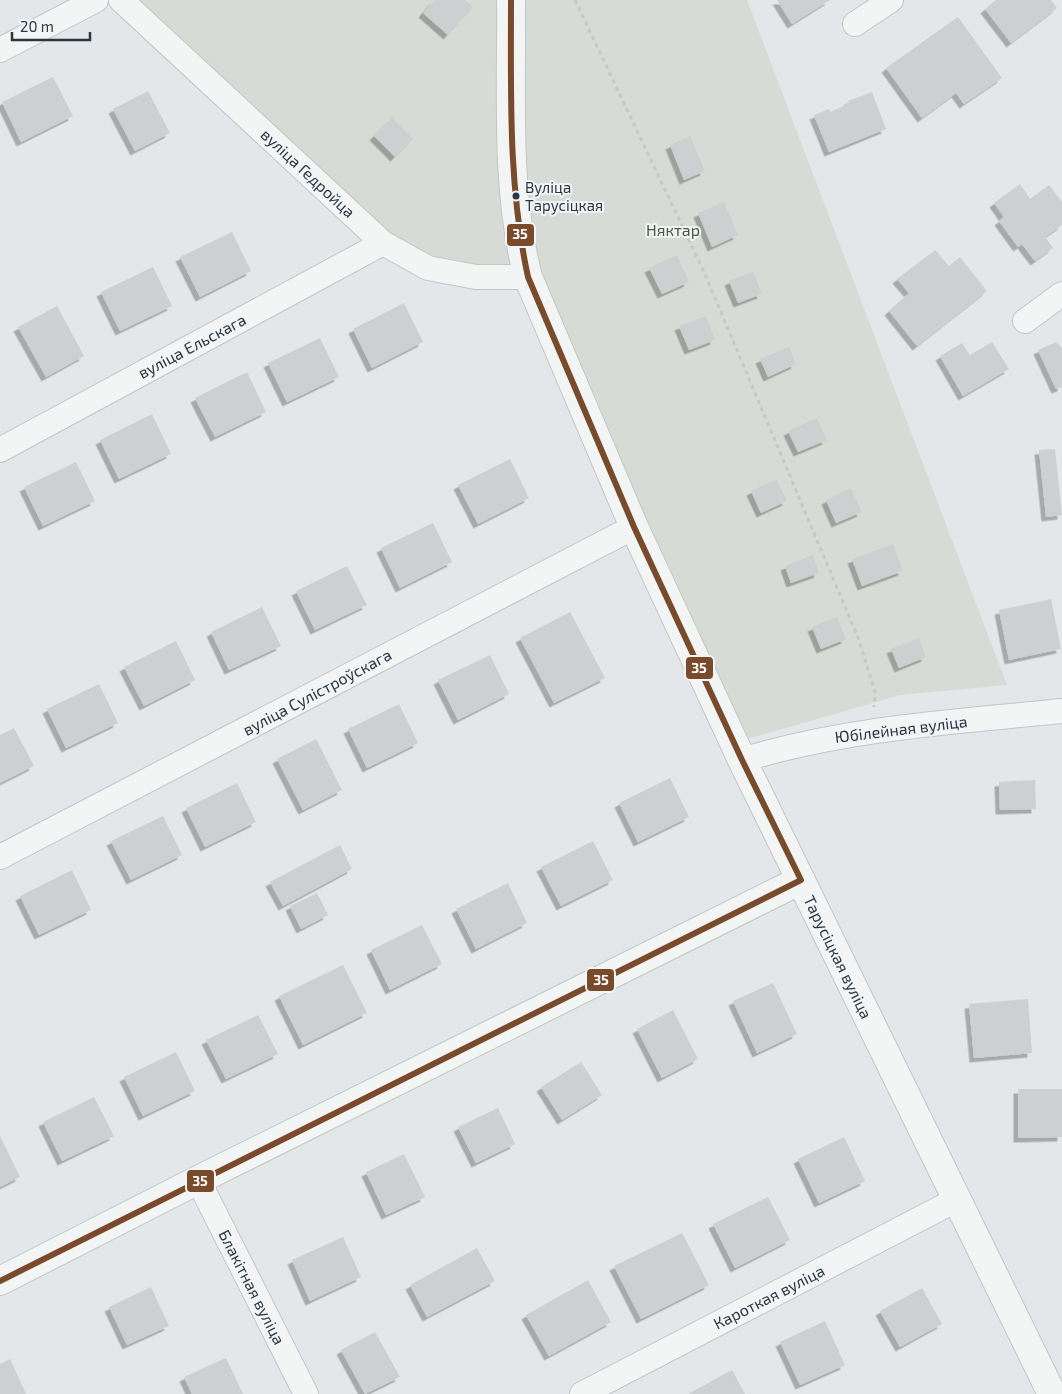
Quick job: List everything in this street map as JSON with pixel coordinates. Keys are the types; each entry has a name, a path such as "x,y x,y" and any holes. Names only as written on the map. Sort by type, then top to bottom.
{"street":[{"path":"0,50 96,0"},
{"name":"вуліца Гедройца","path":"121,0 383,243 428,268 476,277 528,277"},
{"name":"Тарусіцкая вуліца","path":"511,0 512,150 520,248 528,277 634,527 742,760 1052,1394"},
{"path":"855,24 891,0"},
{"name":"вуліца Ельскага","path":"0,450 383,243"},
{"path":"1025,320 1062,294"},
{"name":"вуліца Сулістроўскага","path":"0,857 634,527"},
{"name":"Юбілейная вуліца","path":"742,760 825,738 872,730 1062,711"},
{"path":"0,1281 198,1180 801,880"},
{"name":"Блакітная вуліца","path":"198,1180 306,1394"},
{"name":"Кароткая вуліца","path":"582,1394 956,1200"}],"path":[{"path":"575,0 704,272 859,640 875,692 872,730"}],"green space":[{"name":"Няктар","path":"121,0 747,0 1007,685 900,695 734,743 528,277 428,268"}],"building":[{"path":"434,0 465,0 473,7 448,35 423,13"},
{"path":"777,0 830,0 792,24"},
{"path":"996,0 1051,0 1057,8 1011,43 985,9"},
{"path":"958,17 1002,78 964,104 956,93 922,118 886,68"},
{"path":"53,77 73,116 21,142 2,102"},
{"path":"148,91 170,133 135,151 113,109"},
{"path":"872,92 886,129 829,152 814,115 829,109 830,112 849,104 848,101"},
{"path":"392,118 413,139 395,157 374,136"},
{"path":"690,136 705,171 684,180 670,145"},
{"path":"1020,184 1030,199 1049,185 1062,202 1062,225 1045,237 1053,248 1035,261 1022,244 1018,247 999,221 1004,217 994,203"},
{"path":"724,202 738,235 712,247 698,213"},
{"path":"232,232 251,271 200,297 180,257"},
{"path":"935,250 949,266 960,257 987,291 917,346 889,311 909,293 897,279"},
{"path":"677,255 689,282 662,294 649,268"},
{"path":"153,267 172,306 120,331 101,292"},
{"path":"753,271 762,294 738,303 729,281"},
{"path":"404,303 423,342 372,368 353,329"},
{"path":"57,306 84,356 46,377 18,327"},
{"path":"706,316 715,340 689,350 679,326"},
{"path":"320,338 339,377 287,402 268,363"},
{"path":"992,342 1009,369 963,396 940,356 962,343 970,355"},
{"path":"1056,342 1062,348 1062,387 1056,389 1038,350"},
{"path":"789,347 796,364 768,377 760,359"},
{"path":"247,372 266,412 215,437 195,398"},
{"path":"152,414 171,454 119,479 100,440"},
{"path":"817,418 827,440 798,452 788,431"},
{"path":"1055,449 1062,515 1046,517 1039,450"},
{"path":"510,459 529,498 478,524 458,485"},
{"path":"76,462 95,501 43,526 24,487"},
{"path":"776,479 787,501 761,513 751,491"},
{"path":"851,488 862,512 836,523 826,500"},
{"path":"433,523 452,562 400,588 381,548"},
{"path":"893,544 903,571 862,586 852,559"},
{"path":"813,555 819,573 791,583 785,566"},
{"path":"347,566 367,605 315,630 296,591"},
{"path":"1051,599 1061,649 1009,660 999,610"},
{"path":"262,607 281,646 229,670 211,632"},
{"path":"570,612 605,678 554,703 520,638"},
{"path":"837,617 846,639 821,649 812,627"},
{"path":"919,638 926,657 899,668 891,649"},
{"path":"176,641 195,680 144,706 124,667"},
{"path":"490,655 509,694 458,720 438,680"},
{"path":"99,684 118,723 66,748 47,709"},
{"path":"399,704 418,743 367,768 348,729"},
{"path":"14,728 34,766 0,783 0,735"},
{"path":"316,739 342,790 303,810 277,759"},
{"path":"670,778 689,817 638,842 619,803"},
{"path":"1035,780 1036,809 1000,810 999,782"},
{"path":"237,783 256,822 205,847 186,808"},
{"path":"163,816 182,855 131,880 111,841"},
{"path":"593,841 613,880 561,906 541,867"},
{"path":"340,845 352,869 283,906 270,882"},
{"path":"72,870 91,910 39,935 20,896"},
{"path":"508,883 527,923 476,949 456,909"},
{"path":"317,893 328,915 301,929 290,906"},
{"path":"422,925 442,964 390,990 371,950"},
{"path":"343,965 367,1013 303,1045 279,996"},
{"path":"773,983 797,1034 757,1053 733,1001"},
{"path":"1028,999 1032,1053 974,1058 969,1004"},
{"path":"673,1010 698,1059 662,1078 637,1029"},
{"path":"258,1015 278,1054 226,1079 206,1040"},
{"path":"176,1052 195,1091 143,1116 124,1077"},
{"path":"581,1062 602,1095 562,1120 541,1087"},
{"path":"1018,1089 1062,1089 1062,1137 1018,1138"},
{"path":"94,1097 114,1136 62,1161 43,1122"},
{"path":"498,1108 515,1144 476,1163 458,1127"},
{"path":"0,1136 20,1177 0,1187"},
{"path":"844,1137 865,1181 819,1203 798,1159"},
{"path":"404,1154 425,1197 386,1215 366,1172"},
{"path":"768,1197 790,1240 735,1268 713,1224"},
{"path":"682,1233 709,1285 641,1319 614,1266"},
{"path":"343,1237 361,1277 310,1301 292,1260"},
{"path":"477,1248 495,1281 427,1317 410,1285"},
{"path":"588,1280 611,1322 549,1356 526,1315"},
{"path":"151,1287 169,1326 127,1345 109,1307"},
{"path":"922,1288 942,1324 900,1347 880,1311"},
{"path":"825,1321 845,1365 800,1385 780,1342"},
{"path":"375,1332 400,1377 365,1394 341,1350"},
{"path":"226,1358 243,1394 192,1394 184,1377"},
{"path":"10,1359 26,1394 0,1394 0,1364"},
{"path":"732,1370 745,1394 688,1394"}],"transit line":[{"name":"35","path":"511,0 511,104 514,173 517,208 528,277 634,527 742,760 801,880"},
{"name":"35","path":"0,1281 801,880"}],"place":[{"name":"Вуліца Тарусіцкая","path":"516,196"}]}
